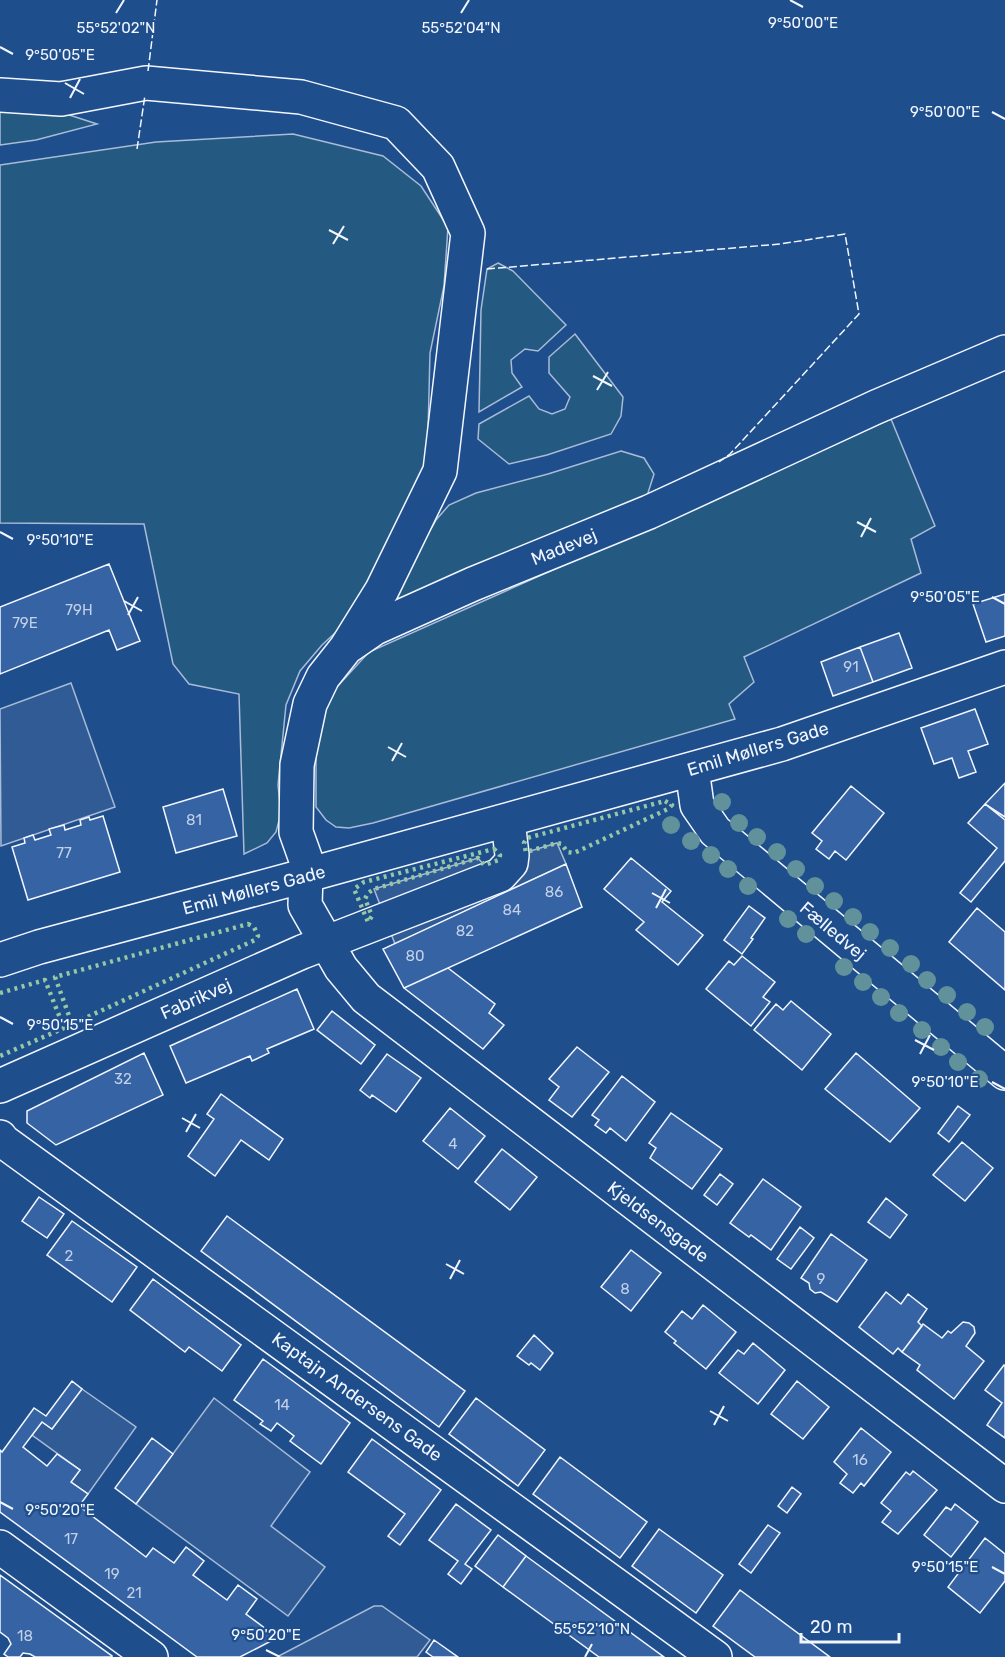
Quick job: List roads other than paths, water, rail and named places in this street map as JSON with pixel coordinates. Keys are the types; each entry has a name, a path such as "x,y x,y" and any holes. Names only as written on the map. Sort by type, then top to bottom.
{"street":[{"path":"0,95 61,99 146,83 301,98 396,123 438,167 468,233 440,471 382,590 346,648"},
{"name":"Madevej","path":"309,875 296,832 297,765 310,704 322,677 346,648 375,628 432,602 649,512 876,407 1005,352"},
{"name":"Emil Møllers Gade","path":"0,960 39,947 782,744 1005,666"},
{"name":"Fælledvej","path":"692,769 697,805 715,831 1005,1073"},
{"path":"309,875 305,904 325,943 500,875 511,862 508,820"},
{"name":"Fabrikvej","path":"0,1086 325,943"},
{"name":"Kjeldsensgade","path":"325,943 341,968 366,998 1005,1486"},
{"name":"Kaptajn Andersens Gade","path":"0,1137 715,1657"},
{"path":"0,1547 151,1657"}]}
